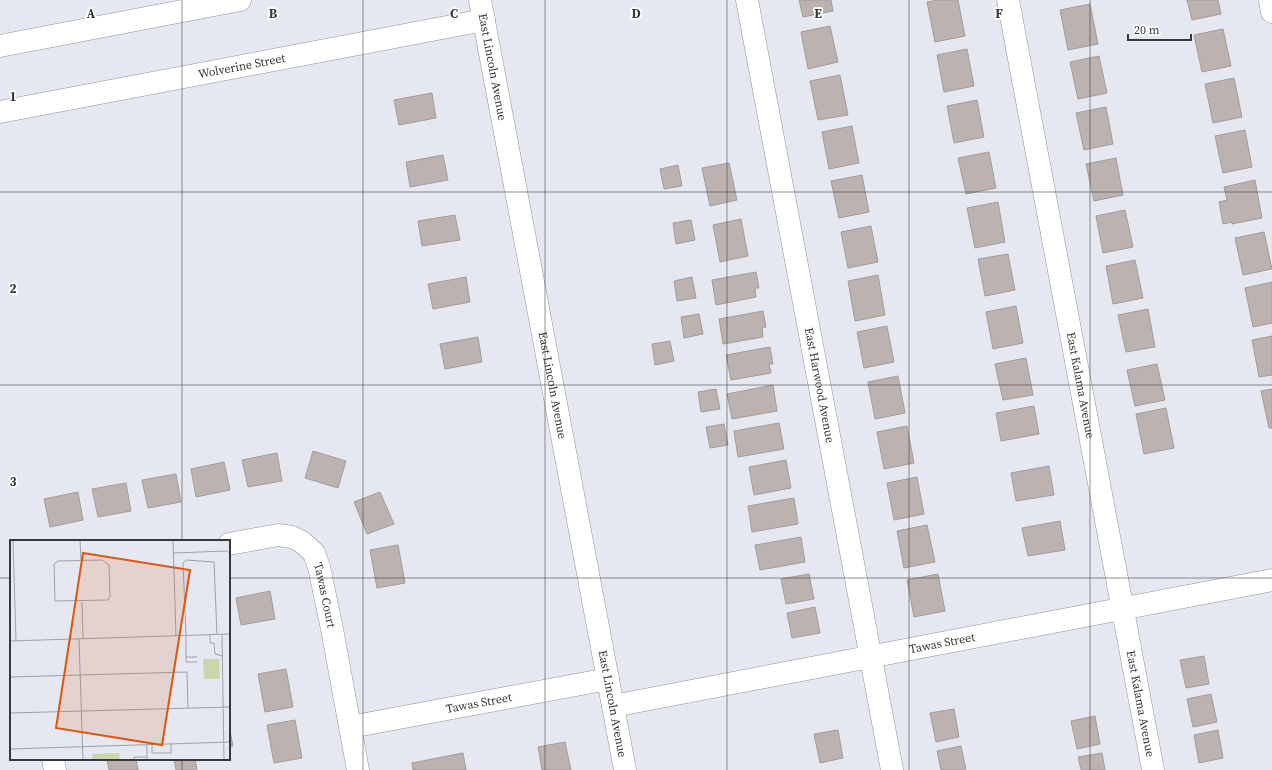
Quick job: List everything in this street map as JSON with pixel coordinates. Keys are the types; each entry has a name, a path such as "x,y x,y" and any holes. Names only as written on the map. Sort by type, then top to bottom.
{"street":[{"path":"0,46 240,0"},
{"name":"East Harwood Avenue","path":"747,0 892,770"},
{"name":"East Kalama Avenue","path":"1008,0 1153,770"},
{"path":"1270,0 1272,12"},
{"name":"Wolverine Street","path":"0,112 482,10"},
{"name":"East Lincoln Avenue","path":"482,10 625,770"},
{"name":"Tawas Court","path":"230,544 278,535 292,537 302,542 314,553 321,575 358,770"},
{"name":"Tawas Street","path":"613,706 1272,580"},
{"name":"Tawas Street","path":"350,727 608,679"},
{"path":"53,760 55,770"}],"building":[{"path":"799,0 831,0 833,11 803,17"},
{"path":"938,0 958,0 965,36 935,42 927,2"},
{"path":"1187,0 1218,0 1221,14 1192,20"},
{"path":"1090,4 1098,44 1068,50 1060,10"},
{"path":"830,26 838,62 808,69 801,32"},
{"path":"1223,29 1231,66 1202,72 1194,35"},
{"path":"967,49 974,86 944,92 937,55"},
{"path":"1099,56 1107,93 1078,99 1070,62"},
{"path":"840,75 848,115 818,120 810,81"},
{"path":"1234,78 1242,117 1213,123 1205,84"},
{"path":"432,93 436,118 399,125 394,100"},
{"path":"977,100 984,137 954,143 947,106"},
{"path":"1106,107 1113,144 1084,150 1076,113"},
{"path":"852,126 859,163 829,169 822,132"},
{"path":"1245,130 1252,167 1223,173 1215,136"},
{"path":"989,152 996,188 966,194 958,158"},
{"path":"443,155 448,180 410,187 406,162"},
{"path":"1116,158 1123,195 1094,201 1086,164"},
{"path":"729,163 737,200 710,206 702,168"},
{"path":"678,165 682,186 664,189 660,169"},
{"path":"862,175 869,212 839,218 831,181"},
{"path":"1255,180 1262,218 1232,224 1232,222 1223,224 1219,202 1227,200 1224,187"},
{"path":"998,202 1005,242 975,248 967,208"},
{"path":"1125,210 1133,247 1103,253 1096,216"},
{"path":"455,215 460,240 422,246 418,221"},
{"path":"741,219 748,256 720,262 713,225"},
{"path":"691,220 695,240 676,244 673,223"},
{"path":"871,226 878,262 848,268 841,232"},
{"path":"1264,232 1272,269 1243,275 1235,238"},
{"path":"1008,254 1015,290 985,296 978,259"},
{"path":"1135,260 1143,298 1113,304 1106,266"},
{"path":"756,272 759,288 755,288 756,297 716,305 712,280"},
{"path":"878,275 885,315 855,321 848,281"},
{"path":"466,277 470,302 433,309 428,284"},
{"path":"692,277 696,298 677,301 674,281"},
{"path":"1272,282 1272,323 1253,327 1245,288"},
{"path":"1016,306 1023,343 993,349 986,312"},
{"path":"1148,309 1155,347 1126,352 1118,315"},
{"path":"763,311 766,327 762,328 763,337 723,344 719,319"},
{"path":"699,314 703,334 684,338 681,317"},
{"path":"887,326 894,362 864,368 857,332"},
{"path":"1272,336 1272,375 1259,377 1252,340"},
{"path":"478,337 482,362 445,369 440,344"},
{"path":"670,341 674,361 655,365 652,344"},
{"path":"770,347 773,364 769,364 771,373 731,380 726,355"},
{"path":"1026,358 1033,395 1003,400 995,364"},
{"path":"1157,364 1165,400 1135,406 1127,370"},
{"path":"898,376 905,413 875,419 868,382"},
{"path":"773,385 777,411 732,419 727,394"},
{"path":"716,389 720,409 701,412 698,392"},
{"path":"1272,389 1272,428 1269,428 1261,391"},
{"path":"1034,406 1039,434 1001,441 996,413"},
{"path":"1166,408 1174,448 1144,454 1136,414"},
{"path":"779,423 784,449 738,457 734,431"},
{"path":"724,424 728,445 710,448 706,427"},
{"path":"907,426 914,463 884,469 877,432"},
{"path":"313,451 346,461 338,488 305,478"},
{"path":"277,453 282,481 248,487 242,460"},
{"path":"786,460 791,488 754,495 749,467"},
{"path":"224,462 230,490 196,497 191,469"},
{"path":"1049,466 1054,495 1016,501 1011,473"},
{"path":"176,474 181,502 148,508 142,480"},
{"path":"917,477 924,514 894,520 887,483"},
{"path":"126,483 131,511 98,517 92,489"},
{"path":"78,492 83,520 50,527 44,499"},
{"path":"380,492 394,524 367,534 354,502"},
{"path":"794,498 798,524 752,532 748,506"},
{"path":"1060,521 1065,550 1028,556 1022,528"},
{"path":"927,525 935,562 904,568 897,531"},
{"path":"801,537 805,562 760,570 755,545"},
{"path":"398,545 405,583 377,588 370,550"},
{"path":"809,574 814,599 786,604 781,579"},
{"path":"938,574 945,611 914,617 907,580"},
{"path":"270,591 275,619 241,625 236,598"},
{"path":"815,607 820,633 792,638 787,613"},
{"path":"1204,656 1209,684 1186,688 1180,660"},
{"path":"286,669 293,707 265,712 258,674"},
{"path":"1211,694 1217,722 1193,727 1187,699"},
{"path":"954,709 959,737 936,742 930,713"},
{"path":"1095,716 1100,744 1077,749 1071,721"},
{"path":"295,720 302,758 274,763 267,725"},
{"path":"838,730 843,758 820,763 814,734"},
{"path":"1218,730 1223,758 1199,763 1194,735"},
{"path":"230,731 233,746 230,747"},
{"path":"565,742 571,770 542,770 538,747"},
{"path":"961,746 966,770 941,770 937,751"},
{"path":"463,753 466,770 413,770 412,763"},
{"path":"1102,753 1105,770 1081,770 1078,757"},
{"path":"107,760 136,760 138,770 109,770"},
{"path":"174,760 195,760 197,770 176,770"}]}
